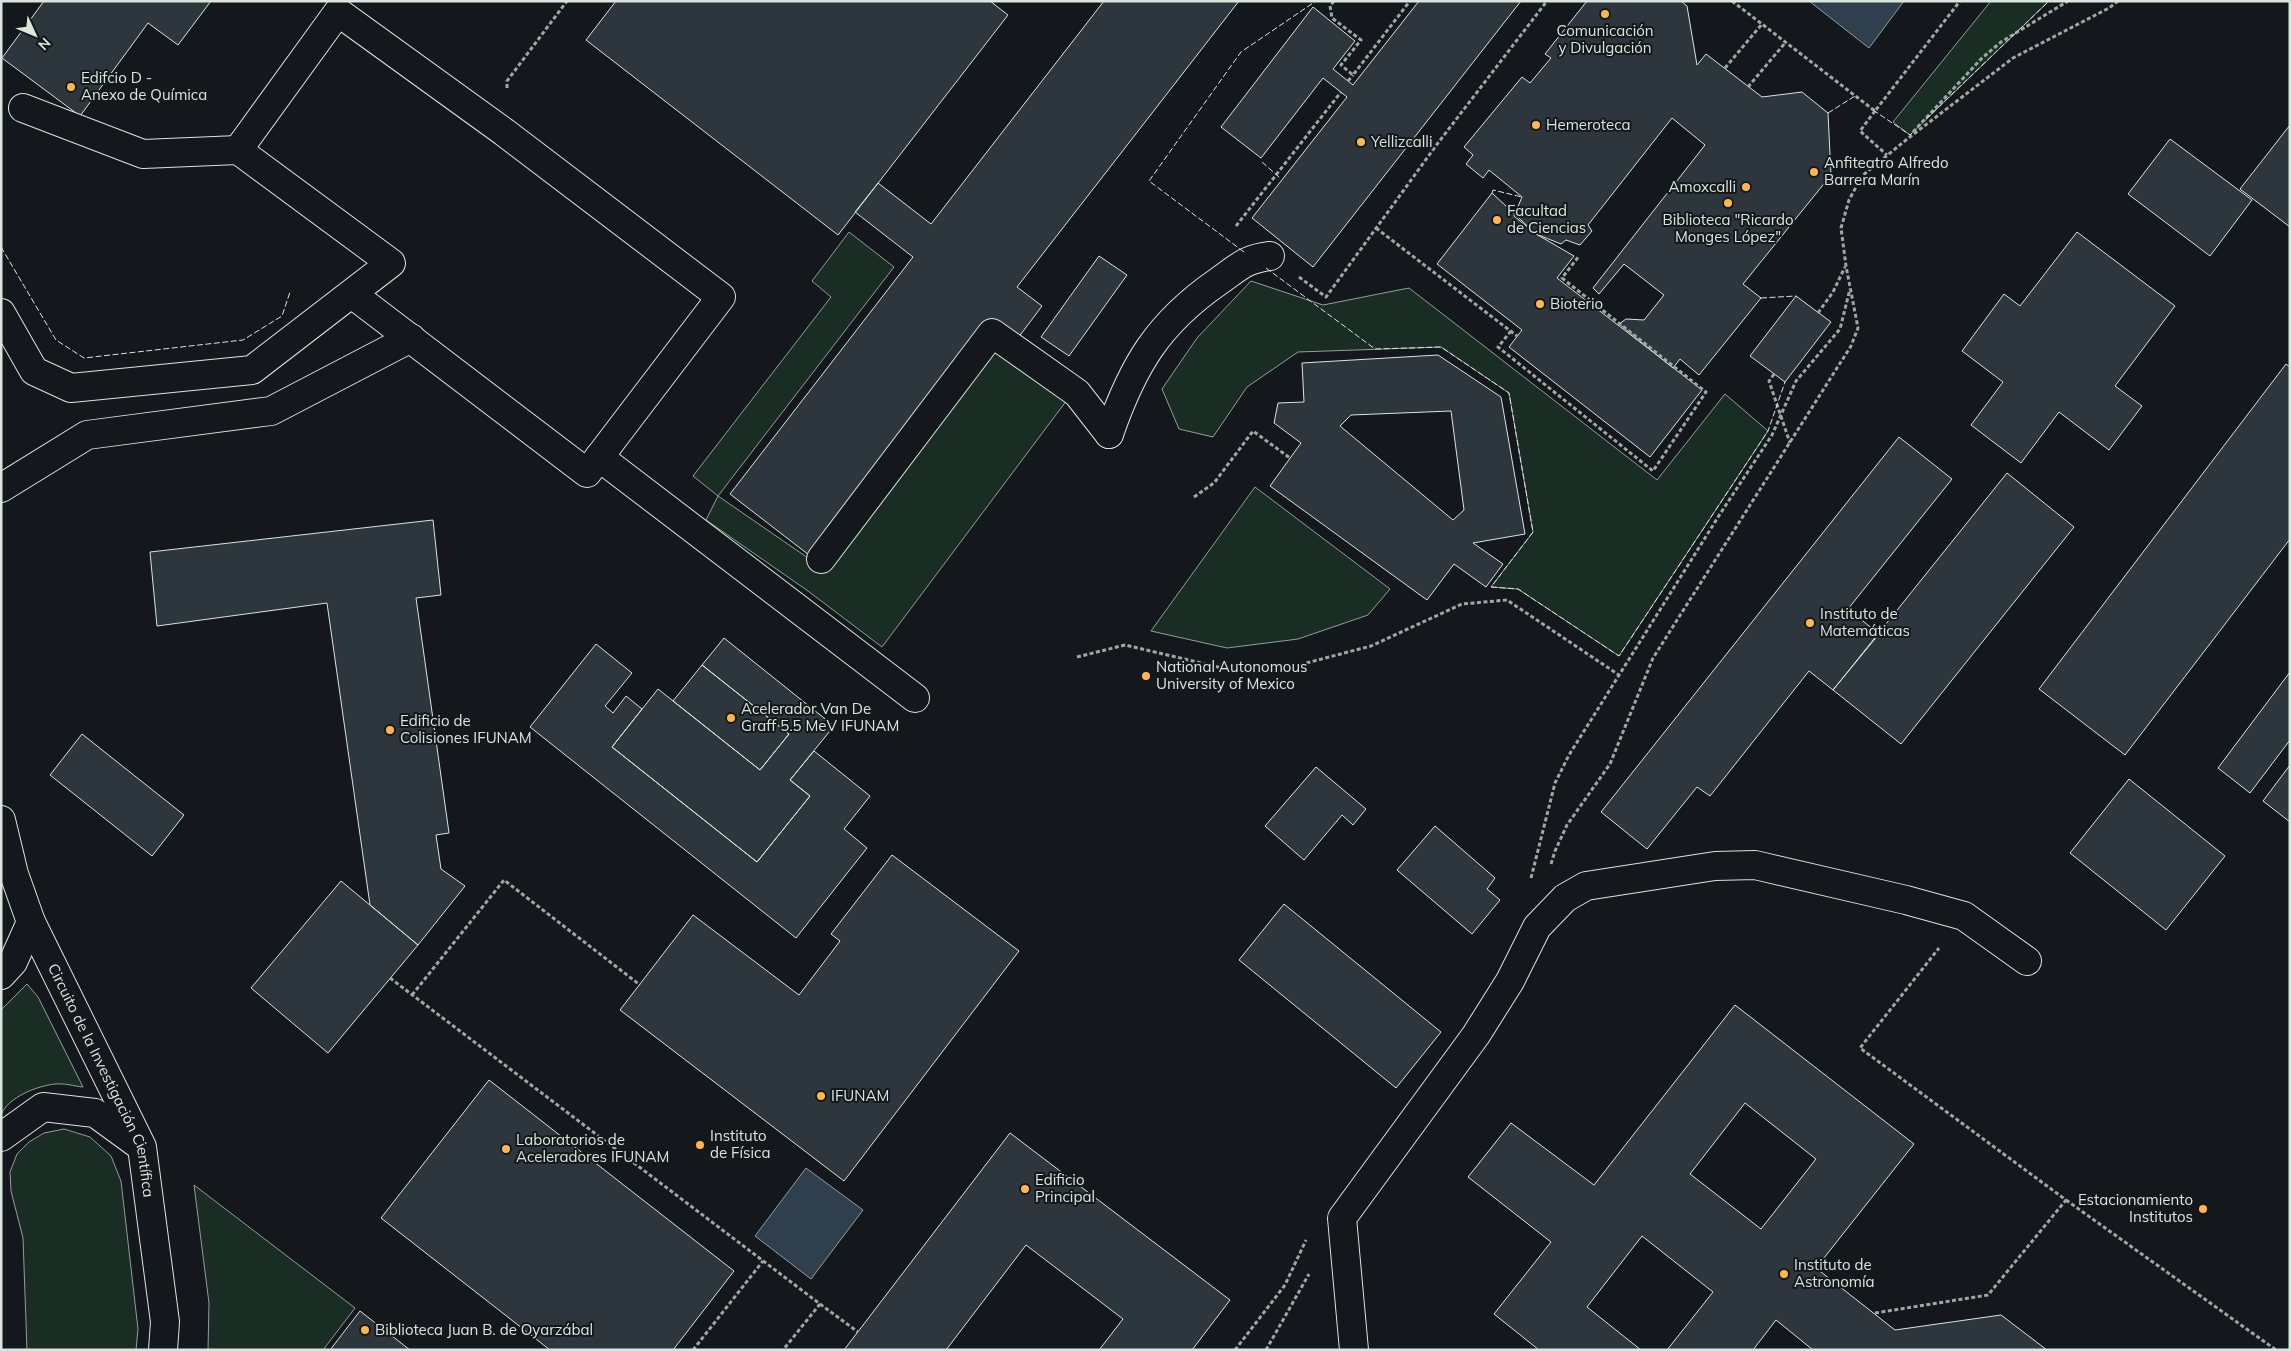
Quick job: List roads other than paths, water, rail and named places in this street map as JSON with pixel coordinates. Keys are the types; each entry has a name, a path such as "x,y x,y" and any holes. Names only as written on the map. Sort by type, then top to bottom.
{"street":[{"path":"238,150 338,12 504,132 721,297 587,472 352,294"},
{"path":"1,314 34,372 71,388 252,370 391,263 238,150 143,154 24,108"},
{"path":"821,559 992,333 1077,393 1109,434 1128,383 1140,361 1168,323 1206,289 1261,257"},
{"path":"1,488 87,434 271,411 411,338"},
{"path":"599,457 916,698"},
{"name":"Circuito de la Investigación Científica","path":"1,820 14,874 31,922 142,1147 164,1322 163,1350"},
{"path":"1354,1350 1342,1218 1476,1035 1510,981 1537,927 1565,898 1586,886 1620,880 1715,866 1755,865 1906,900 1964,916 2027,961"},
{"path":"1,975 13,962 31,922"},
{"path":"1,1137 43,1108 95,1113 142,1147"}],"water":[{"path":"1809,1 1904,1 1869,48"},
{"path":"806,1168 863,1210 811,1279 755,1236"}],"place":[{"name":"Comunicación y Divulgación","path":"1605,14"},
{"name":"Edifcio D - Anexo de Química","path":"71,87"},
{"name":"Hemeroteca","path":"1536,125"},
{"name":"Yellizcalli","path":"1361,142"},
{"name":"Anfiteatro Alfredo Barrera Marín","path":"1814,172"},
{"name":"Amoxcalli","path":"1746,187"},
{"name":"Biblioteca \"Ricardo Monges López\"","path":"1728,203"},
{"name":"Facultad de Ciencias","path":"1497,220"},
{"name":"Bioterio","path":"1540,304"},
{"name":"Instituto de Matemáticas","path":"1810,623"},
{"name":"National Autonomous University of Mexico","path":"1146,676"},
{"name":"Acelerador Van De Graff 5.5 MeV IFUNAM","path":"731,718"},
{"name":"Edificio de Colisiones IFUNAM","path":"390,730"},
{"name":"IFUNAM","path":"821,1096"},
{"name":"Instituto de Física","path":"700,1145"},
{"name":"Laboratorios de Aceleradores IFUNAM","path":"506,1149"},
{"name":"Edificio Principal","path":"1025,1189"},
{"name":"Estacionamiento Institutos","path":"2203,1209"},
{"name":"Instituto de Astronomía","path":"1784,1274"},
{"name":"Biblioteca Juan B. de Oyarzábal","path":"365,1330"}]}
